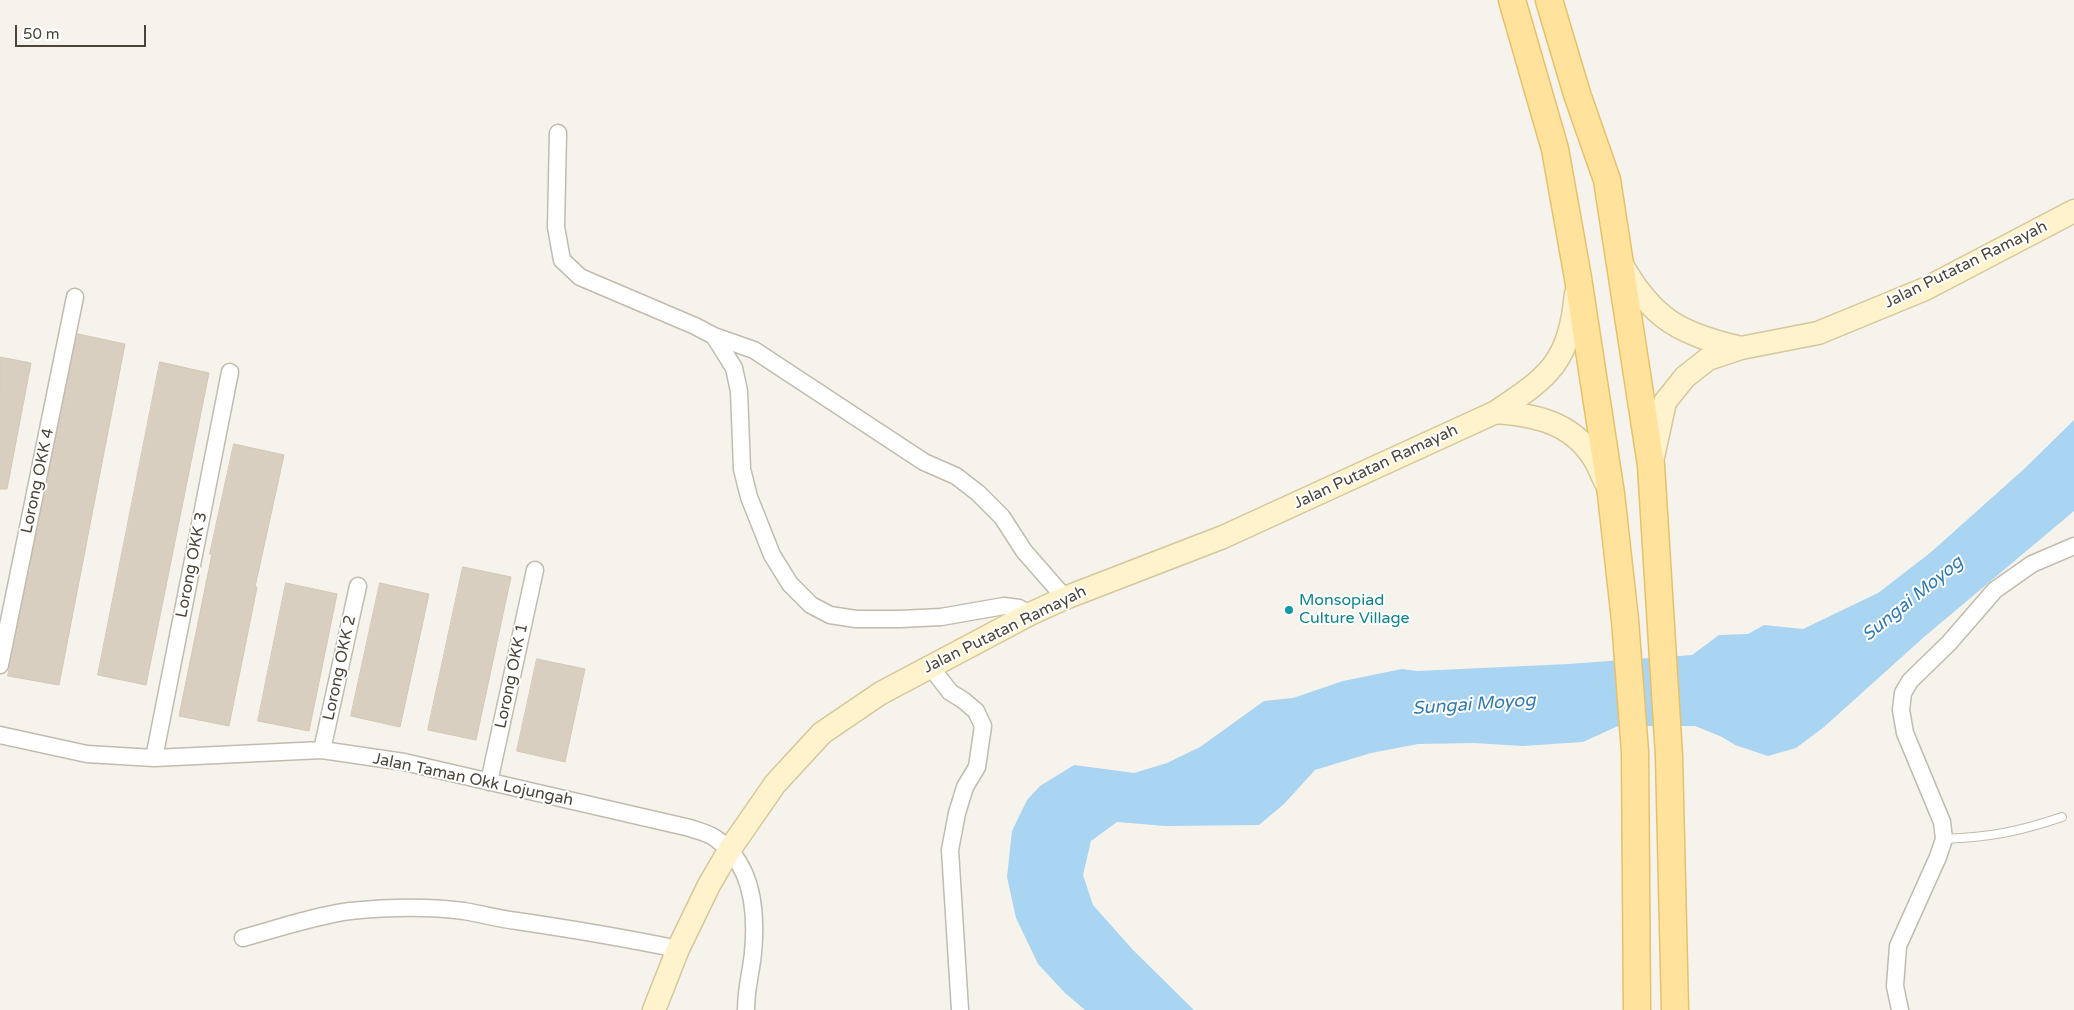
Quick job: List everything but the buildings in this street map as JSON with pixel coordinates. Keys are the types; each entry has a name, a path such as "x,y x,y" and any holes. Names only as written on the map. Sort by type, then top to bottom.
{"main road":[{"path":"1512,0 1556,149 1611,494 1625,620 1634,752 1637,1010"},
{"path":"1549,0 1607,180 1651,465 1669,756 1675,1010"},
{"name":"Jalan Putatan Ramayah","path":"1651,465 1665,402 1685,377 1708,359 1741,348 1818,332 1925,289 2074,211"},
{"name":"Jalan Putatan Ramayah","path":"1620,260 1636,290 1652,307 1677,327 1711,341 1741,348"},
{"name":"Jalan Putatan Ramayah","path":"654,1010 678,949 709,885 730,849 775,784 822,733 881,693 1030,614 1065,598 1223,536 1496,412 1530,389 1553,368 1567,344 1574,316 1578,278"},
{"name":"Jalan Putatan Ramayah","path":"1496,412 1528,414 1556,424 1577,437 1593,457 1611,494"}],"street":[{"path":"558,133 556,227 562,260 580,277 686,322 714,336 754,350 924,462 956,476 971,487 1002,517 1024,551 1065,598"},
{"name":"Lorong OKK 4","path":"0,666 75,297"},
{"path":"714,336 734,368 739,391 742,469 748,497 772,555 790,584 811,605 830,615 856,619 900,620 941,617 1004,606 1019,608 1030,614"},
{"name":"Lorong OKK 3","path":"154,758 230,372"},
{"path":"1900,1010 1895,986 1898,946 1938,857 1944,839 1942,822 1905,733 1900,710 1906,688 1995,590 2013,575 2032,564 2074,546"},
{"name":"Lorong OKK 1","path":"489,782 535,570"},
{"name":"Lorong OKK 2","path":"322,750 358,586"},
{"path":"930,666 950,692 976,711 983,726 977,767 965,786 957,813 950,850 960,1010"},
{"name":"Jalan Taman Okk Lojungah","path":"0,735 87,754 154,758 322,750 404,762 690,828 714,837 730,849"},
{"path":"730,849 744,871 753,902 753,954 746,988 746,1010"},
{"path":"244,938 300,921 328,915 351,911 406,908 466,911 491,917 616,936 678,949"}],"lane":[{"path":"1944,839 1984,837 2023,830 2062,817"}],"water":[{"name":"Sungai Moyog","path":"2074,420 2074,511 1924,637 1824,727 1796,748 1768,756 1735,745 1722,737 1695,726 1618,726 1583,742 1523,746 1474,743 1418,744 1371,753 1315,770 1284,804 1259,825 1165,826 1117,822 1091,841 1083,875 1093,905 1133,950 1194,1010 1085,1010 1065,993 1038,964 1016,918 1007,877 1012,831 1027,800 1040,786 1074,765 1134,773 1167,763 1200,747 1264,701 1293,698 1343,681 1402,669 1417,671 1568,664 1692,655 1719,635 1748,634 1764,625 1803,629 1878,593 1930,553 2024,469"}],"place":[{"name":"Monsopiad Culture Village","path":"1289,610"}]}
